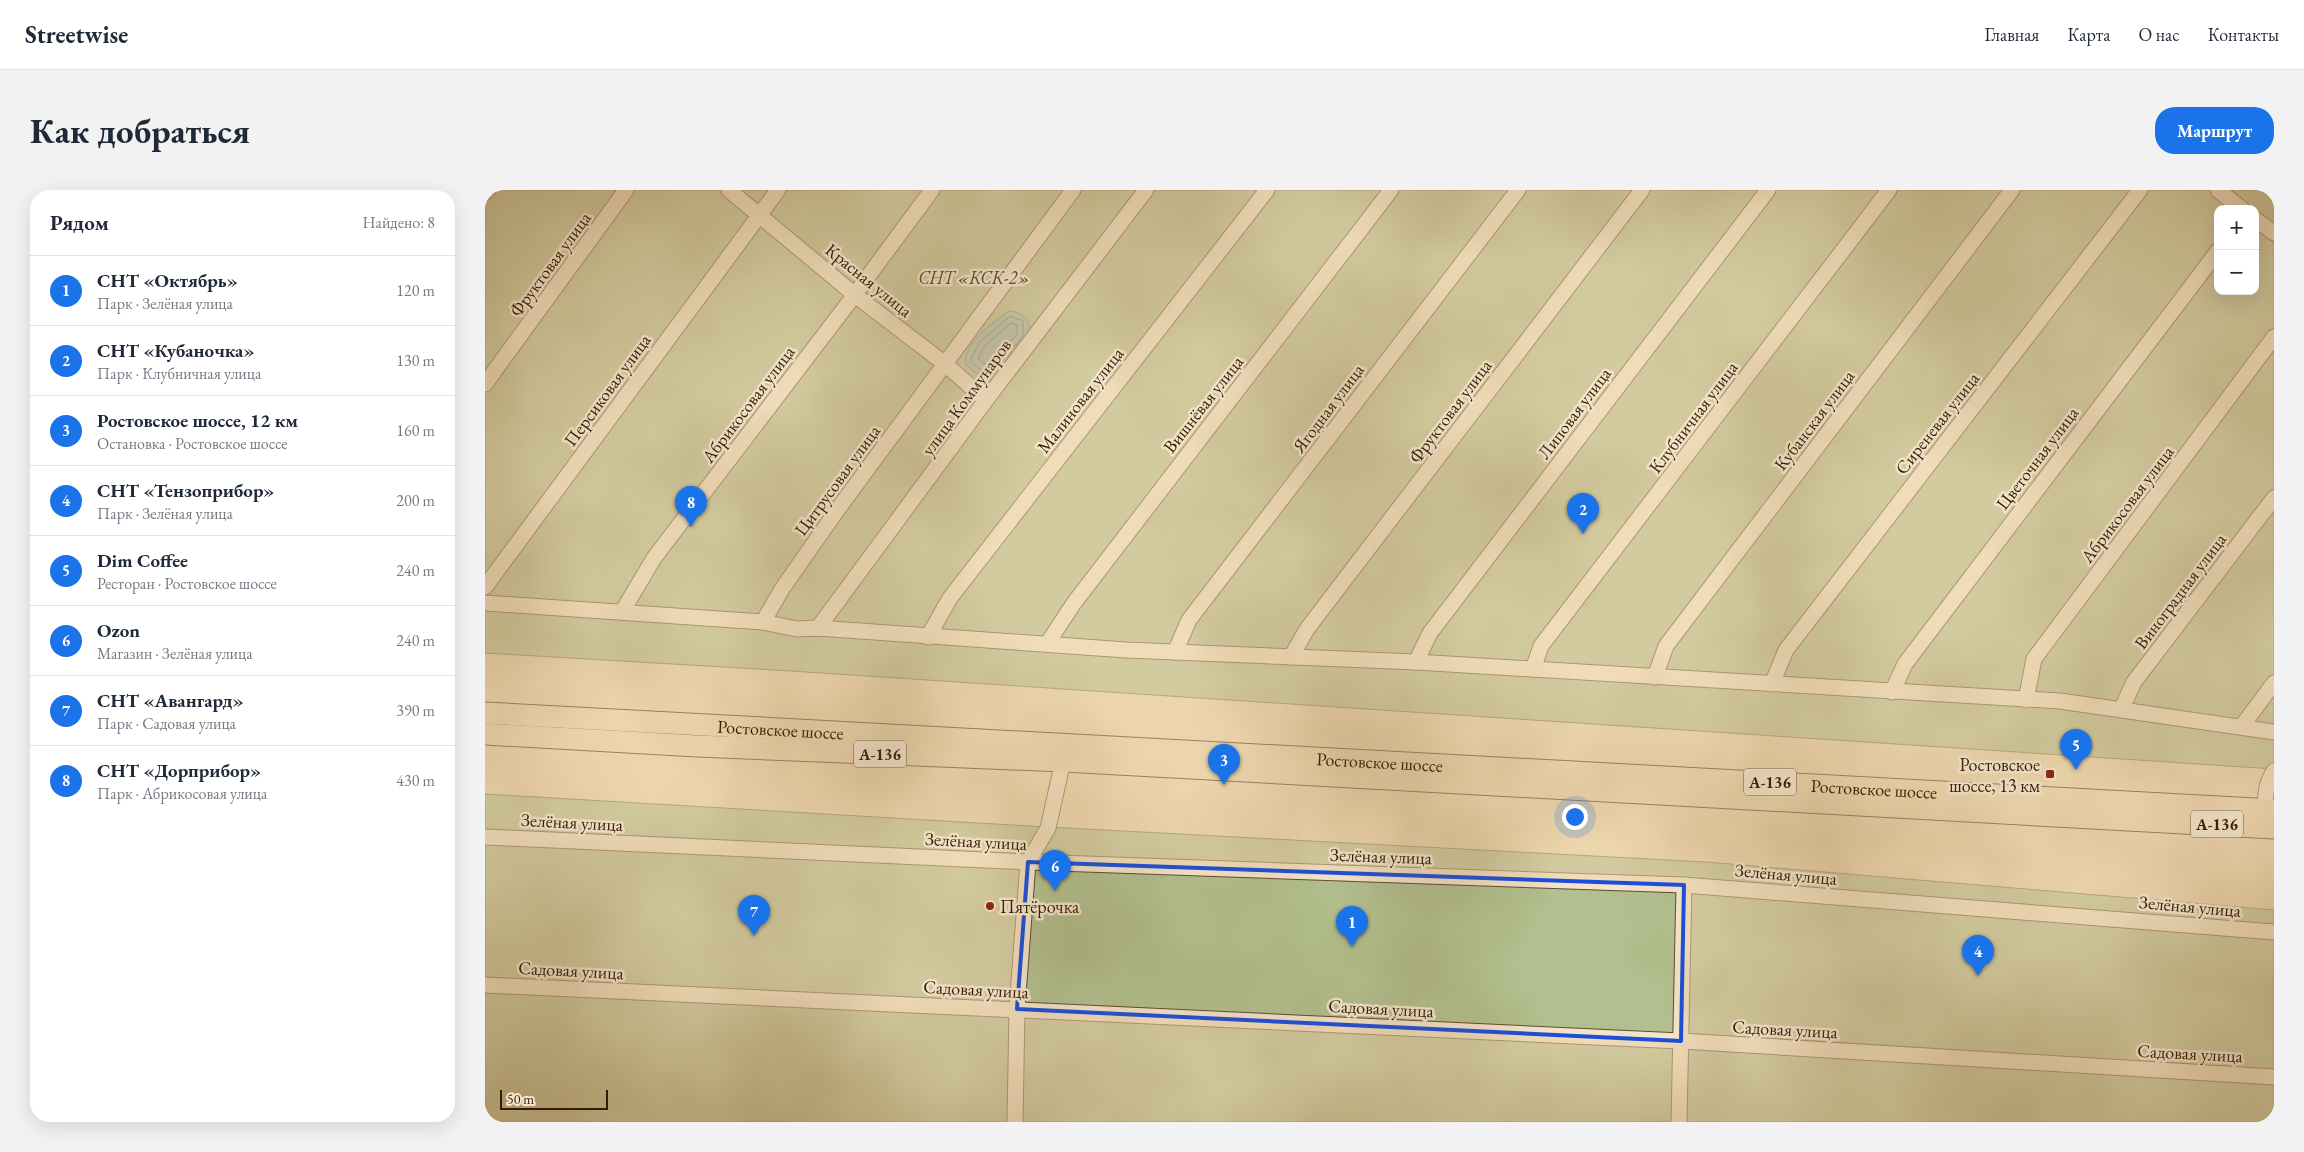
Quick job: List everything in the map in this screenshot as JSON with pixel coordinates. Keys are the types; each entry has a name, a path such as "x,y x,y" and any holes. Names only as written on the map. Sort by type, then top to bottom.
{"highway":[{"name":"Ростовское шоссе","path":"485,713 1063,752 2272,819"},
{"name":"Ростовское шоссе","path":"485,734 697,746 1063,752"}],"street":[{"name":"Фруктовая улица","path":"485,384 626,190"},
{"name":"Красная улица","path":"729,190 855,295 945,364 986,400"},
{"name":"Персиковая улица","path":"485,587 778,190"},
{"name":"Абрикосовая улица","path":"622,612 654,558 855,295 932,190"},
{"name":"Цитрусовая улица","path":"763,622 782,589 832,517 1073,190"},
{"name":"улица Коммунаров","path":"818,628 986,400 1146,190"},
{"name":"Малиновая улица","path":"928,637 950,598 1267,190"},
{"name":"Вишнёвая улица","path":"1047,644 1074,603 1391,190"},
{"name":"Ягодная улица","path":"1175,652 1189,620 1518,190"},
{"name":"Фруктовая улица","path":"1291,657 1307,629 1643,190"},
{"name":"Липовая улица","path":"1416,662 1430,633 1768,190"},
{"name":"Клубничная улица","path":"1533,669 1541,646 1889,190"},
{"name":"Кубанская улица","path":"1655,677 1666,646 2013,190"},
{"name":"Сиреневая улица","path":"1772,684 1785,650 2140,190"},
{"path":"2218,190 2237,205"},
{"path":"2259,222 2274,233"},
{"name":"Цветочная улица","path":"1891,692 1905,664 2214,255"},
{"name":"Абрикосовая улица","path":"2026,700 2034,659 2274,337"},
{"name":"Виноградная улица","path":"2121,710 2134,682 2274,498"},
{"path":"485,603 763,622 797,629 818,628 928,637 1175,652 1416,662 2060,701 2274,732"},
{"path":"2242,726 2274,683"},
{"path":"1015,1122 1017,1009 1028,862 1048,828 1063,752"},
{"path":"2272,819 2267,790 2274,771"},
{"name":"Зелёная улица","path":"485,837 1028,862 1684,885 2274,932"},
{"path":"1679,1122 1684,885"},
{"name":"Садовая улица","path":"485,985 1681,1041 2274,1076"}],"highlighted area":[{"path":"1028,862 1684,885 1681,1041 1017,1009"}],"green space":[{"name":"СНТ «КСК-2»","path":"485,190 2274,190 2274,769 791,671 485,653"},
{"path":"485,794 1029,826 1706,862 2274,910 2274,1122 485,1122"}],"water":[{"path":"1009,311 1025,317 1028,323 1028,337 1019,349 1011,352 1004,366 991,380 984,379 965,364 966,355 981,333"}],"place":[{"name":"СНТ «Дорприбор»","path":"691,527"},
{"name":"СНТ «Кубаночка»","path":"1583,534"},
{"name":"Dim Coffee","path":"2076,770"},
{"name":"Ростовское шоссе, 13 км","path":"2050,774"},
{"name":"Ростовское шоссе, 12 км","path":"1224,785"},
{"name":"Ozon","path":"1055,891"},
{"name":"Пятёрочка","path":"990,906"},
{"name":"СНТ «Авангард»","path":"754,936"},
{"name":"СНТ «Октябрь»","path":"1352,947"},
{"name":"СНТ «Тензоприбор»","path":"1978,976"}]}
